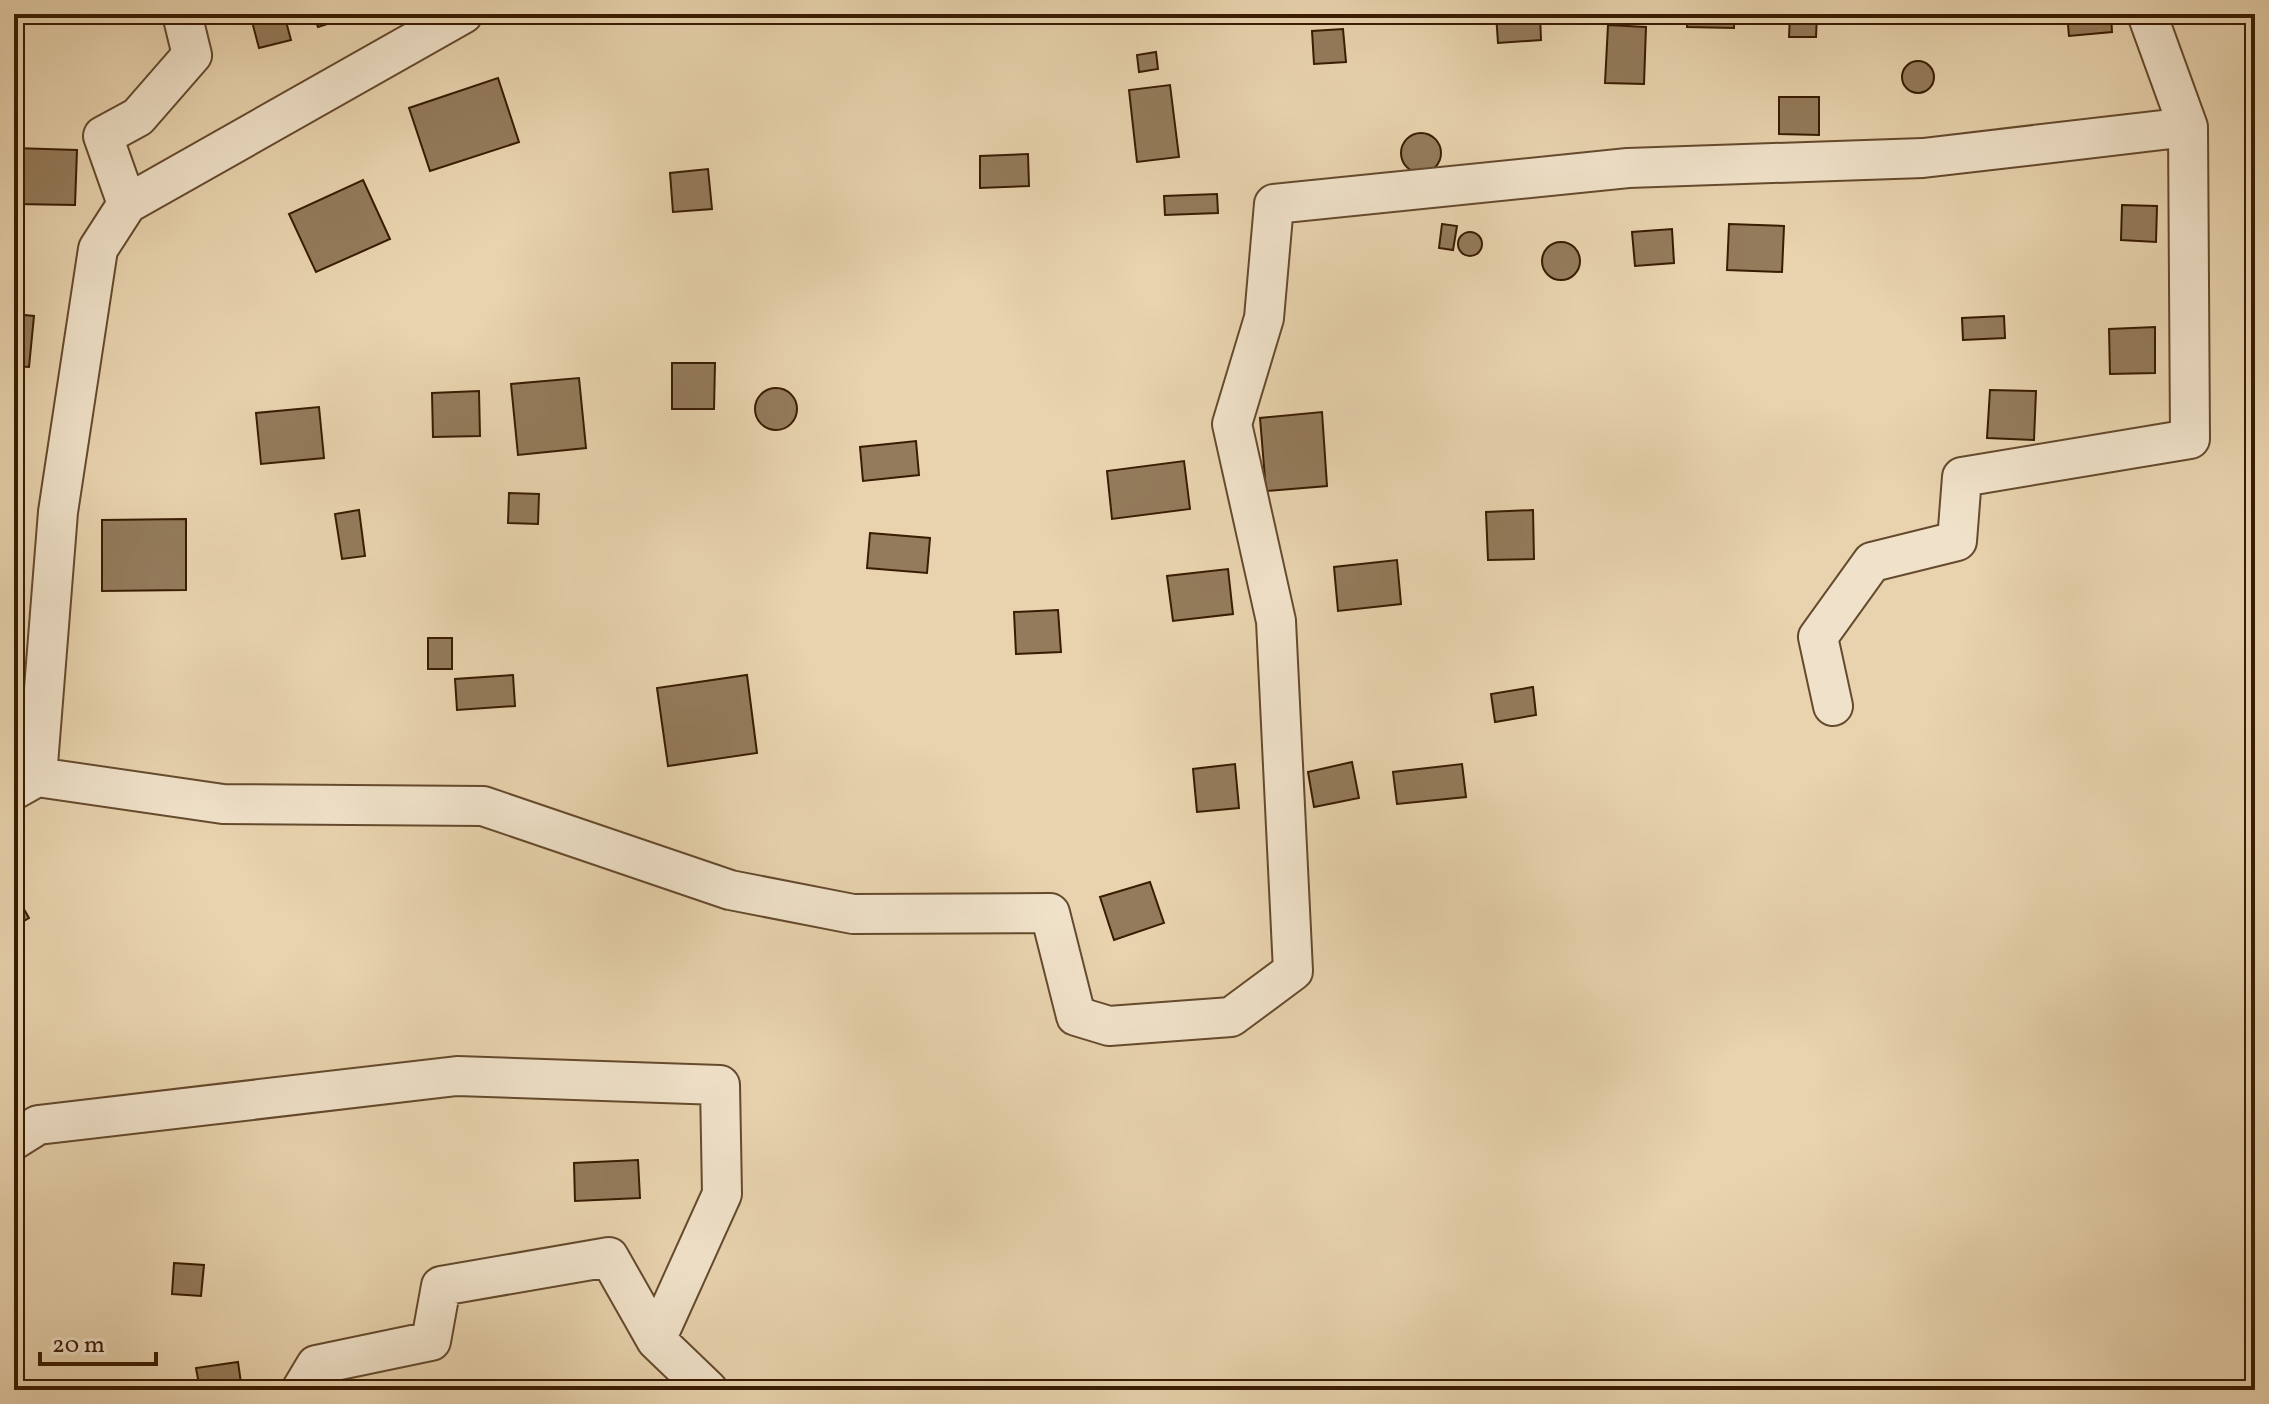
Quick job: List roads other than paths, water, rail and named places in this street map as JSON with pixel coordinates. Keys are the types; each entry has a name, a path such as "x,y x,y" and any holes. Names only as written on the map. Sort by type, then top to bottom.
{"street":[{"path":"127,204 103,136 138,117 192,55 182,14"},
{"path":"463,14 127,204 98,249 58,512 26,784 223,804 483,806 730,890 853,914 1050,913 1076,1016 1109,1026 1231,1017 1293,971 1276,621 1232,424 1264,318 1274,204 1628,168 1923,158 2188,127"},
{"path":"1833,706 1818,637 1872,562 1957,541 1962,477 2190,439 2188,127 2147,14"},
{"path":"14,1140 38,1125 457,1076 720,1085 722,1194 656,1340"},
{"path":"301,1390 316,1365 431,1341 441,1286 609,1257 656,1340 708,1390"}]}
